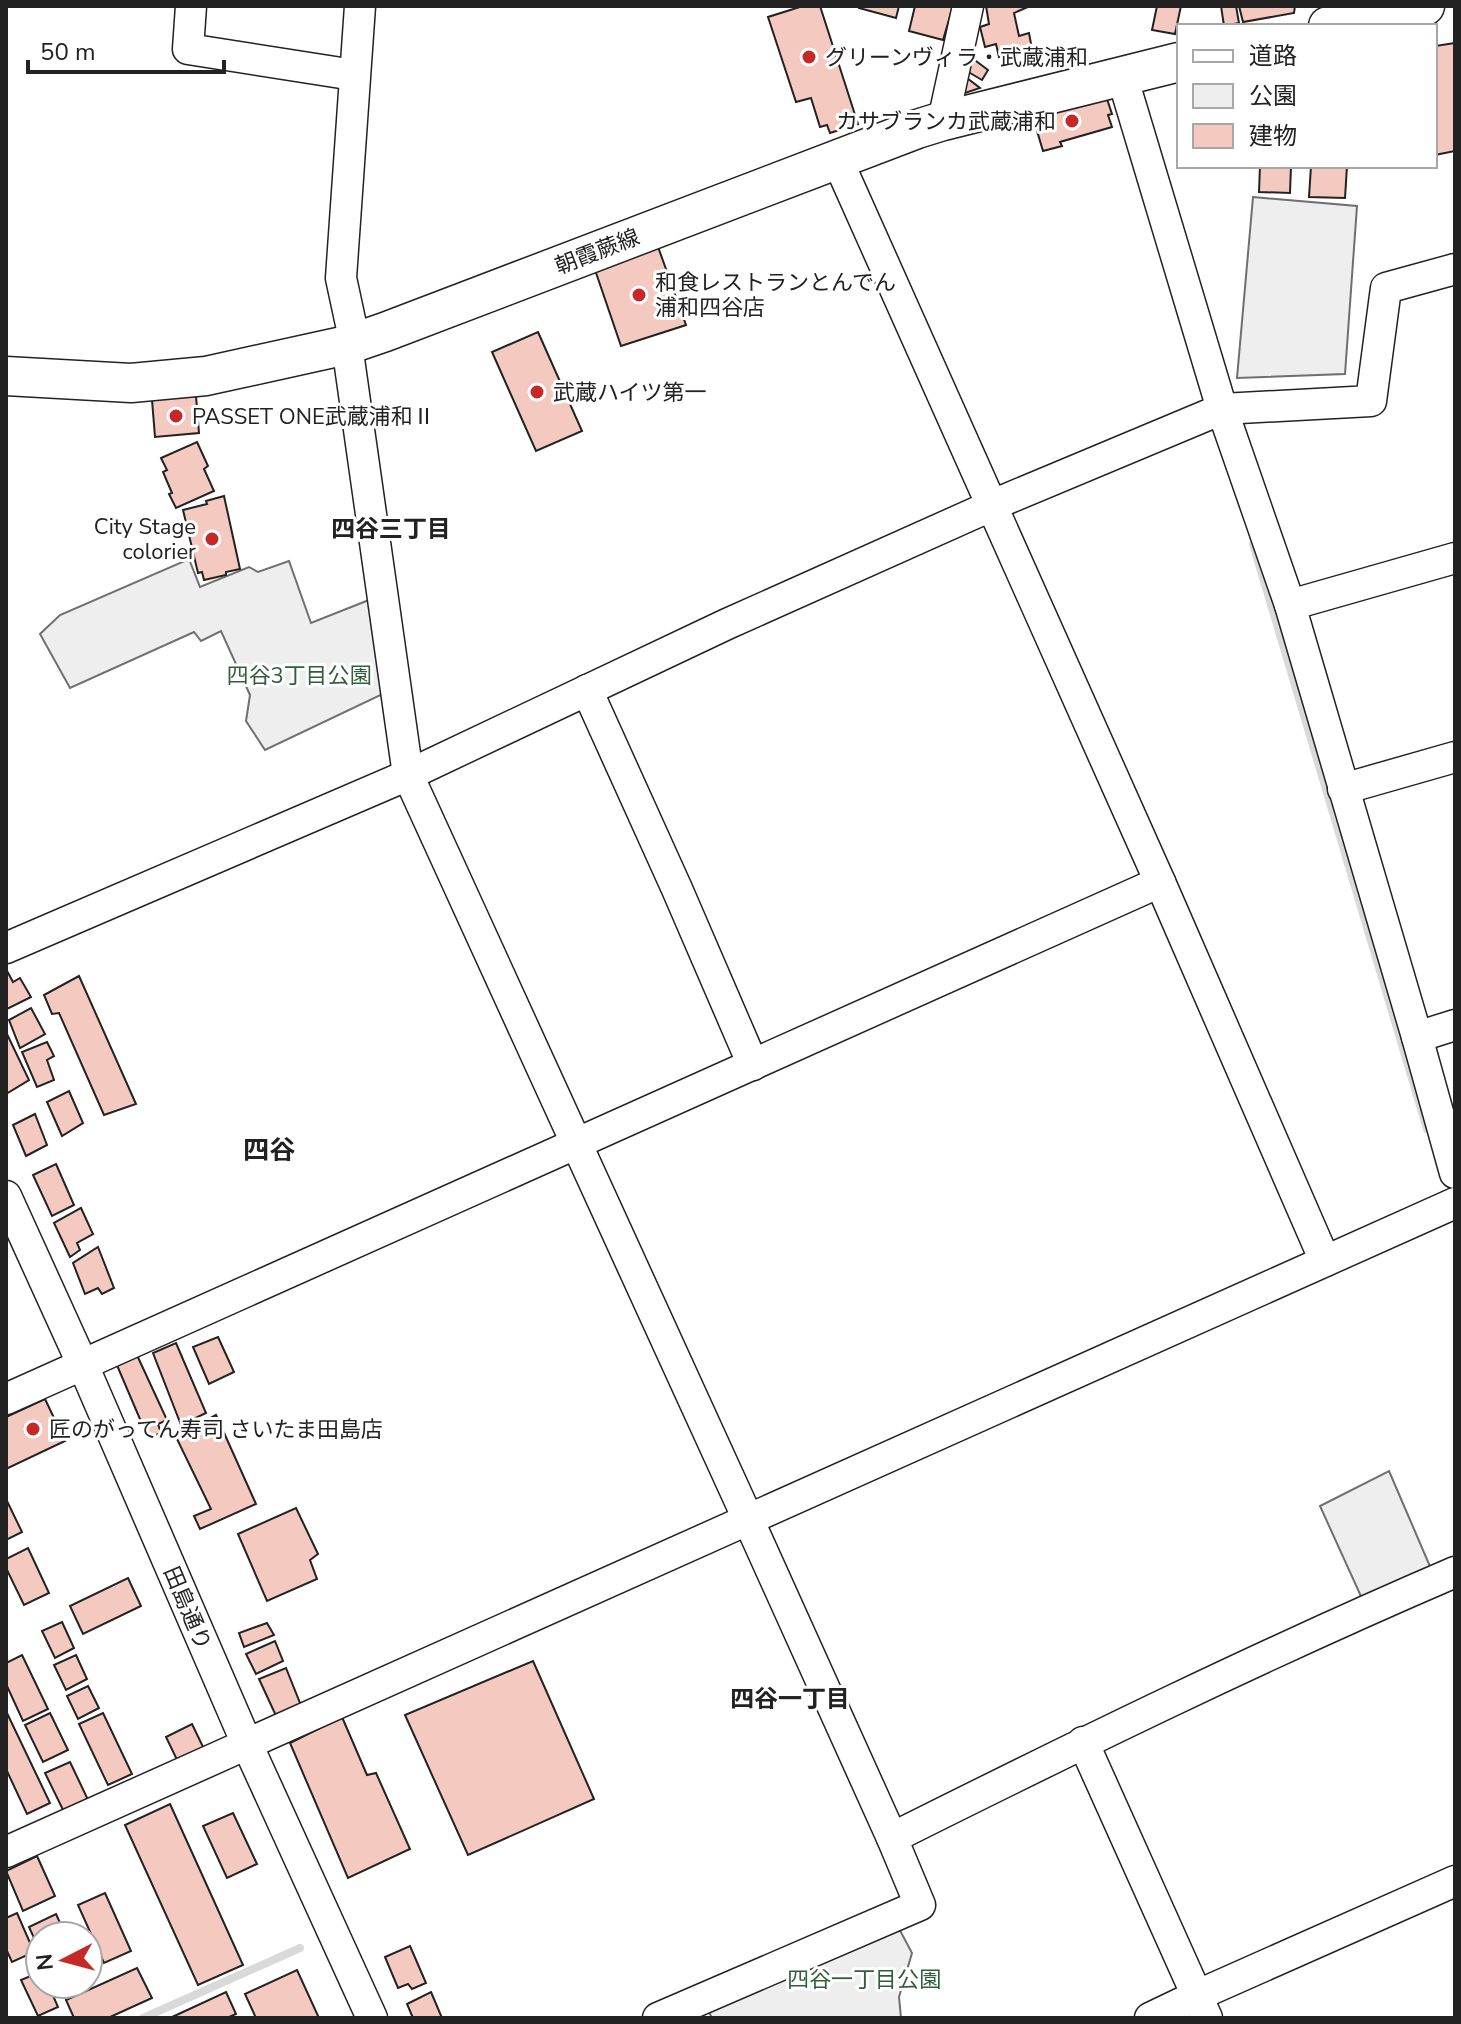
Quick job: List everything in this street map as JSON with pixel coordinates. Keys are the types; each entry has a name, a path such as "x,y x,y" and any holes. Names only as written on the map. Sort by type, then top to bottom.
{"main road":[{"path":"1338,24 1425,6"},
{"name":"朝霞蕨線","path":"6,376 131,383 206,376 351,344 943,121 1177,62"}],"street":[{"path":"191,6 188,49 354,75"},
{"path":"360,6 341,278 408,775 748,1519 920,1905 658,2018"},
{"path":"943,121 968,6"},
{"path":"1122,76 1222,409 1290,605 1455,1173"},
{"path":"837,159 1160,882 1325,1261"},
{"path":"6,948 408,775 727,624 992,506 1222,409 1371,401 1386,288 1455,269"},
{"path":"1290,605 1455,558"},
{"path":"587,690 753,1065"},
{"path":"1343,789 1455,757"},
{"path":"6,1399 1160,882"},
{"path":"1417,1037 1455,1025"},
{"name":"田島通り","path":"6,1196 83,1365 247,1744 372,2018"},
{"path":"6,1852 1455,1203"},
{"path":"892,1838 1083,1742 1455,1572"},
{"path":"1083,1742 1202,2007"},
{"path":"1150,2018 1202,2007 1455,1881"}],"green space":[{"path":"1253,197 1357,206 1345,374 1237,378"},
{"name":"四谷3丁目公園","path":"189,559 200,587 249,567 258,572 289,561 311,623 374,598 387,692 265,750 246,721 250,695 221,631 201,641 194,632 70,688 40,634 60,615"},
{"path":"1389,1471 1432,1571 1364,1603 1320,1506"},
{"name":"四谷一丁目公園","path":"895,1921 912,1953 899,1997 901,2018 712,2018 706,2006"}],"building":[{"name":"グリーンヴィラ・武蔵浦和","path":"803,6 820,6 858,124 830,133 827,125 820,127 811,98 796,102 768,17"},
{"path":"859,6 899,6 896,18"},
{"path":"915,6 953,6 943,40 909,31"},
{"path":"986,6 1030,6 1014,13 1019,36 1029,33 1032,49 999,57 996,44 985,47 980,27 989,24"},
{"path":"1157,6 1181,6 1175,34 1152,30"},
{"path":"1221,6 1236,6 1239,23 1224,24"},
{"path":"1239,6 1295,6 1294,13 1243,22"},
{"path":"1455,43 1455,151 1437,155 1437,46"},
{"path":"972,58 988,70 982,80 965,70"},
{"path":"963,75 980,88 959,95"},
{"name":"カサブランカ武蔵浦和","path":"1107,99 1112,127 1060,142 1062,146 1043,151 1032,114"},
{"path":"1260,168 1291,168 1290,193 1259,192"},
{"path":"1311,168 1347,168 1345,198 1309,197"},
{"name":"和食レストランとんでん 浦和四谷店","path":"657,244 686,325 621,346 593,264"},
{"name":"武蔵ハイツ第一","path":"538,332 582,431 536,451 492,352"},
{"name":"PASSET ONE武蔵浦和Ⅱ","path":"196,396 199,433 155,437 152,400"},
{"path":"197,442 208,466 204,469 214,491 176,508 169,494 172,493 163,472 167,470 161,458"},
{"name":"City Stage colorier","path":"224,496 240,569 204,580 202,572 198,573 183,510"},
{"path":"6,969 13,982 20,978 31,997 7,1009"},
{"path":"79,976 136,1104 104,1115 59,1013 52,1014 44,995"},
{"path":"31,1008 45,1034 20,1048 9,1020"},
{"path":"6,1032 29,1080 6,1094"},
{"path":"47,1042 54,1056 47,1060 54,1080 37,1087 22,1052"},
{"path":"69,1091 83,1123 62,1136 47,1102"},
{"path":"35,1114 47,1145 26,1156 13,1125"},
{"path":"56,1164 74,1205 52,1216 33,1175"},
{"path":"81,1208 93,1234 77,1243 80,1250 70,1257 54,1223"},
{"path":"98,1247 114,1288 102,1294 98,1288 85,1294 73,1263"},
{"path":"218,1337 234,1372 209,1384 193,1347"},
{"path":"176,1343 206,1413 181,1425 153,1353"},
{"path":"136,1353 167,1420 158,1424 161,1433 148,1438 116,1363"},
{"name":"匠のがってん寿司 さいたま田島店","path":"45,1399 65,1441 6,1469 6,1417"},
{"path":"216,1415 256,1504 200,1529 194,1516 211,1509 176,1437"},
{"path":"6,1499 22,1532 6,1540"},
{"path":"296,1508 318,1554 310,1560 317,1579 267,1601 238,1534"},
{"path":"28,1548 49,1593 24,1605 6,1568 6,1559"},
{"path":"128,1578 141,1606 83,1634 70,1606"},
{"path":"62,1622 74,1648 55,1658 42,1631"},
{"path":"267,1623 274,1635 244,1647 239,1633"},
{"path":"275,1641 283,1661 256,1674 246,1654"},
{"path":"22,1655 48,1709 23,1721 6,1684 6,1663"},
{"path":"76,1655 87,1679 66,1690 54,1665"},
{"path":"533,1661 594,1799 468,1855 405,1715"},
{"path":"286,1668 302,1708 277,1718 259,1679"},
{"path":"88,1686 99,1708 78,1719 67,1696"},
{"path":"6,1711 50,1803 27,1814 6,1769"},
{"path":"50,1713 68,1750 43,1762 25,1725"},
{"path":"103,1713 132,1774 108,1785 79,1724"},
{"path":"342,1717 367,1775 376,1773 410,1849 348,1878 290,1743"},
{"path":"192,1724 205,1751 179,1764 166,1737"},
{"path":"70,1762 90,1804 66,1816 45,1773"},
{"path":"170,1804 243,1965 198,1985 125,1825"},
{"path":"233,1813 257,1864 227,1878 203,1826"},
{"path":"37,1856 55,1896 23,1911 6,1871"},
{"path":"105,1893 131,1951 104,1963 104,1920 85,1920 78,1905"},
{"path":"17,1913 24,1929 24,1957 12,1962 6,1949 6,1918"},
{"path":"56,1914 59,1920 44,1920"},
{"path":"410,1946 426,1983 412,1989 408,1984 398,1988 385,1957"},
{"path":"137,1968 152,1998 108,2018 74,2018 66,2000 104,2000 104,1983"},
{"path":"297,1970 319,2018 256,2018 245,1994"},
{"path":"226,1992 236,2014 227,2018 170,2018"},
{"path":"431,1992 442,2018 413,2018 407,2004"},
{"path":"30,2000 55,2000 58,2007 38,2016"}],"waterway":[{"path":"1253,544 1427,1129"},
{"path":"143,2018 300,1948"}],"place":[{"name":"グリーンヴィラ・武蔵浦和","path":"809,57"},
{"name":"カサブランカ武蔵浦和","path":"1072,121"},
{"name":"和食レストランとんでん 浦和四谷店","path":"639,295"},
{"name":"武蔵ハイツ第一","path":"537,392"},
{"name":"PASSET ONE武蔵浦和Ⅱ","path":"176,416"},
{"name":"City Stage colorier","path":"212,539"},
{"name":"匠のがってん寿司 さいたま田島店","path":"33,1429"}],"district":[{"name":"四谷三丁目","path":"391,529"},
{"name":"四谷","path":"269,1150"},
{"name":"四谷一丁目","path":"790,1699"}]}
